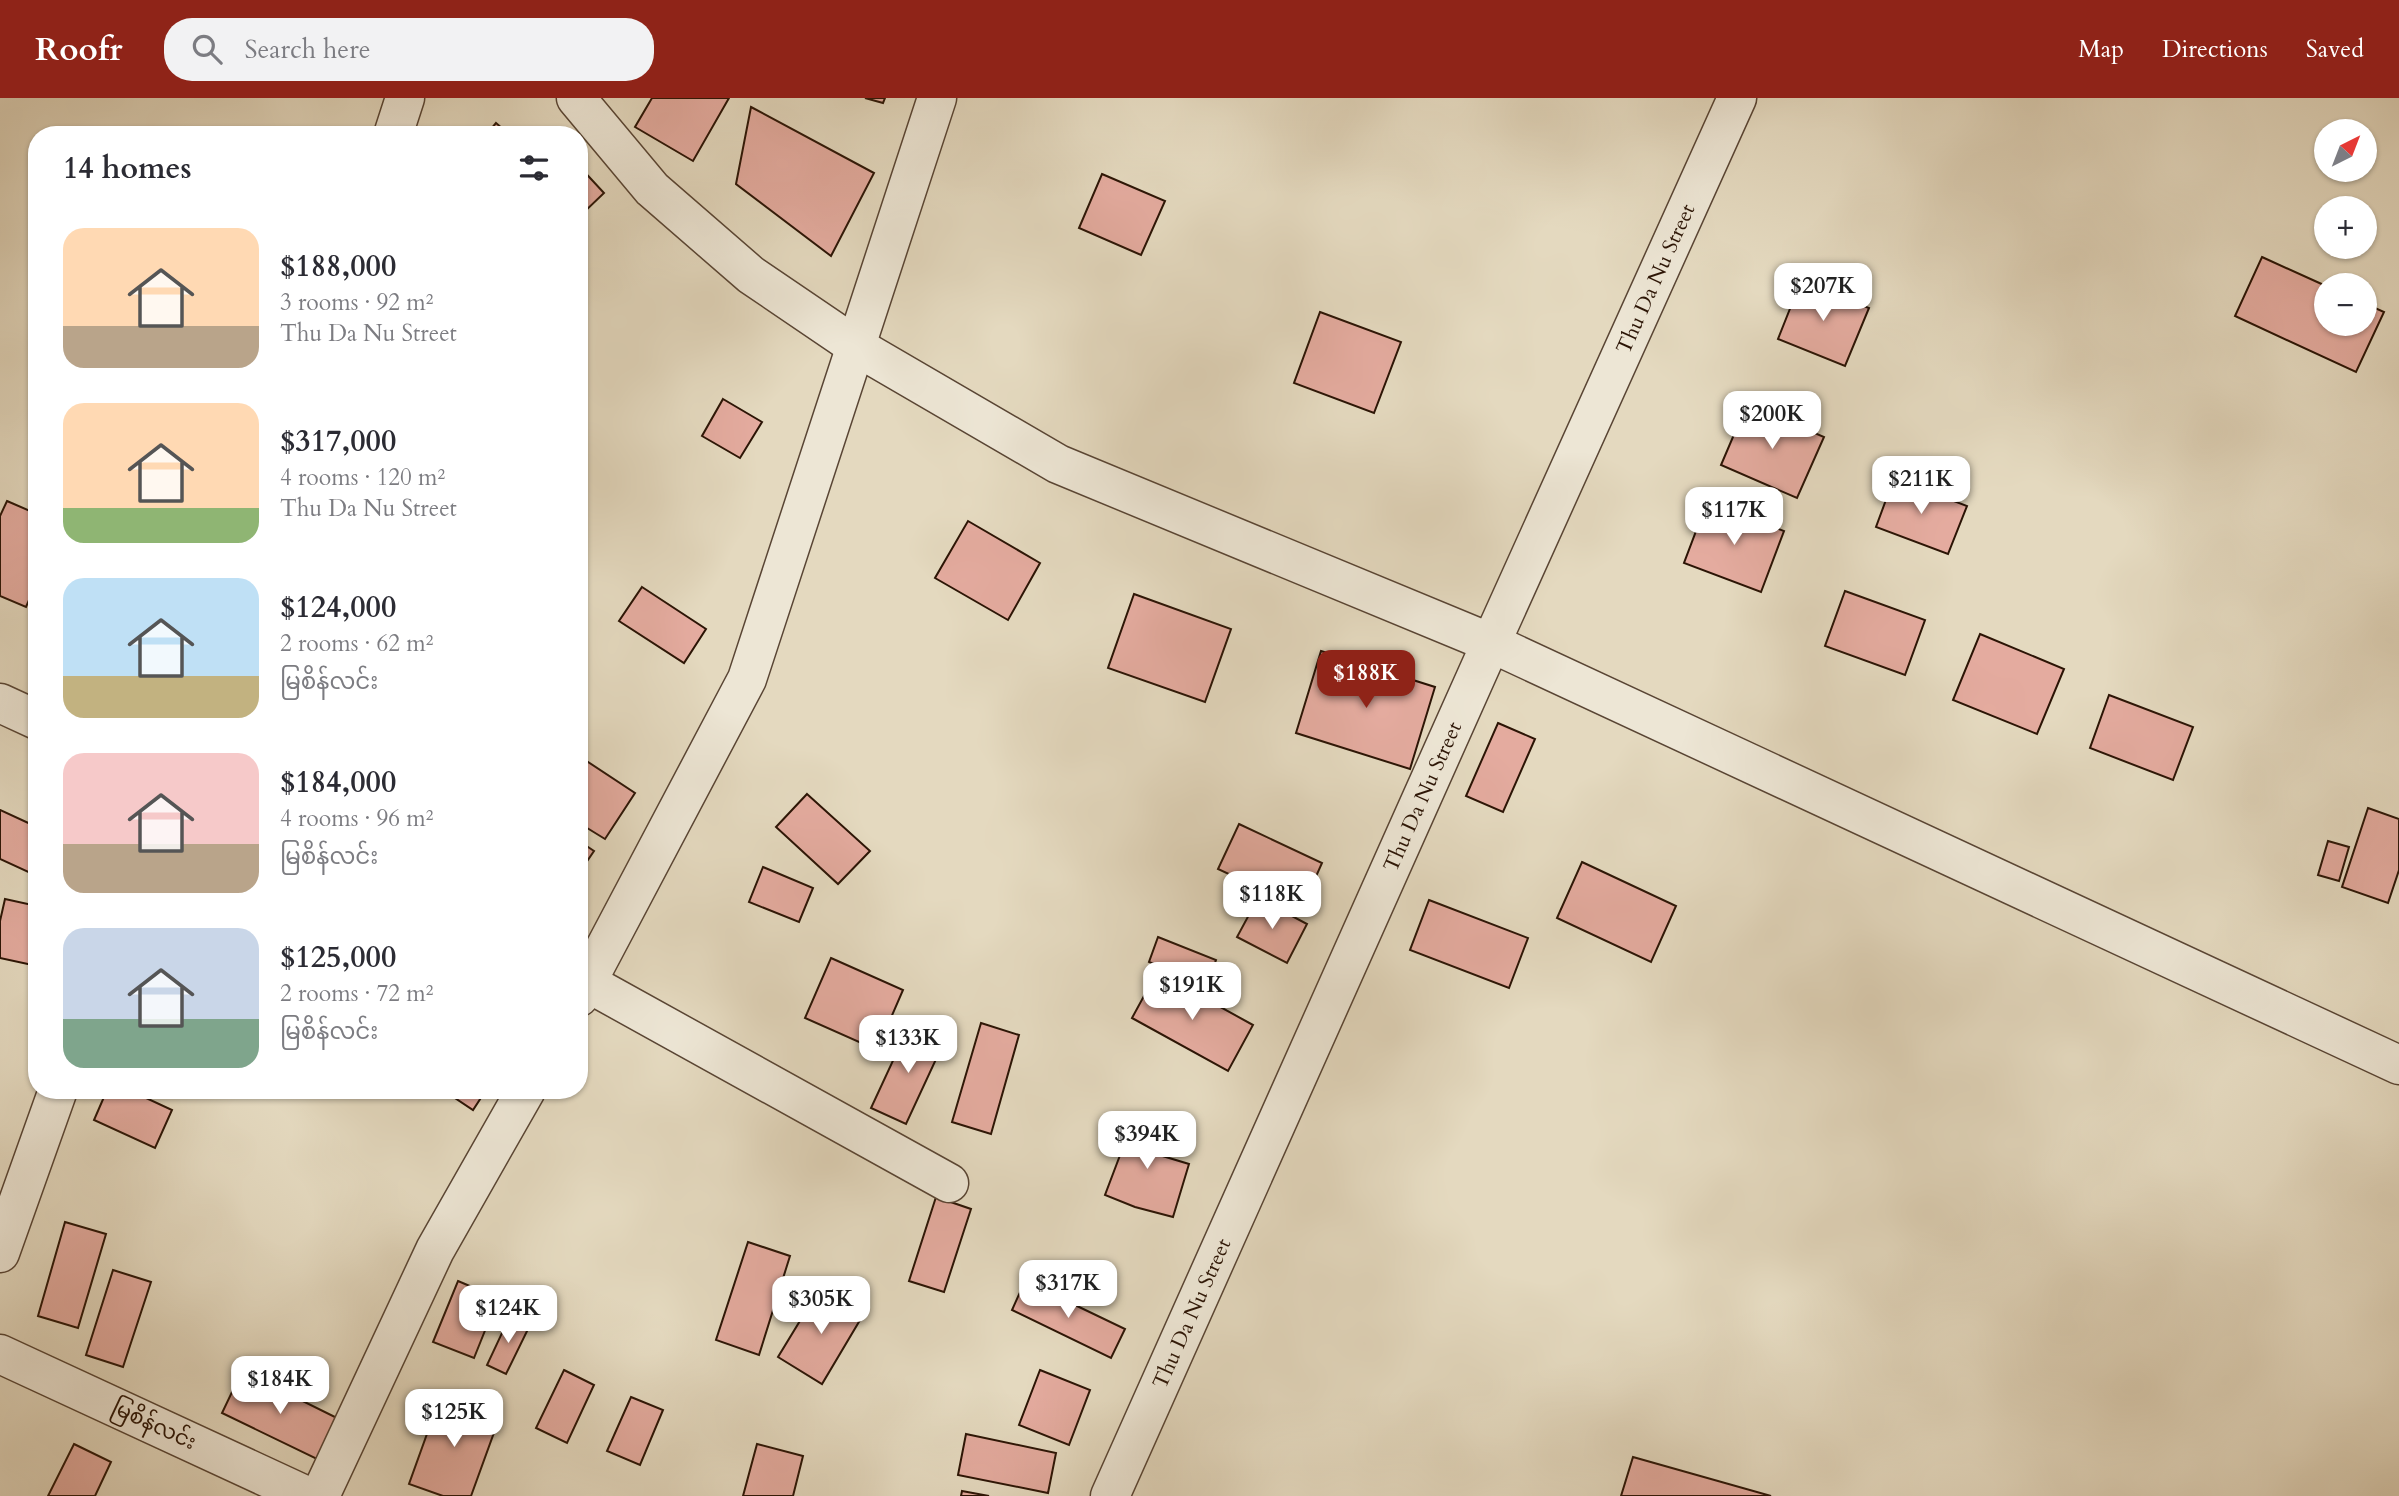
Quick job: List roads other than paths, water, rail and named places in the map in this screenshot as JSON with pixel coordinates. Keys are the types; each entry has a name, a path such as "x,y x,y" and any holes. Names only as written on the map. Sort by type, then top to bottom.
{"street":[{"path":"396,126 405,98"},
{"path":"576,98 652,189 751,275 857,347 1058,464 1491,643 2399,1065"},
{"path":"588,982 747,679 937,98"},
{"name":"Thu Da Nu Street","path":"1110,1496 1737,98"},
{"path":"0,703 28,716"},
{"path":"588,992 949,1183"},
{"path":"0,1253 55,1099"},
{"path":"320,1496 435,1250 521,1099"},
{"name":"မြစိန်လင်း","path":"0,1354 307,1496"}]}
